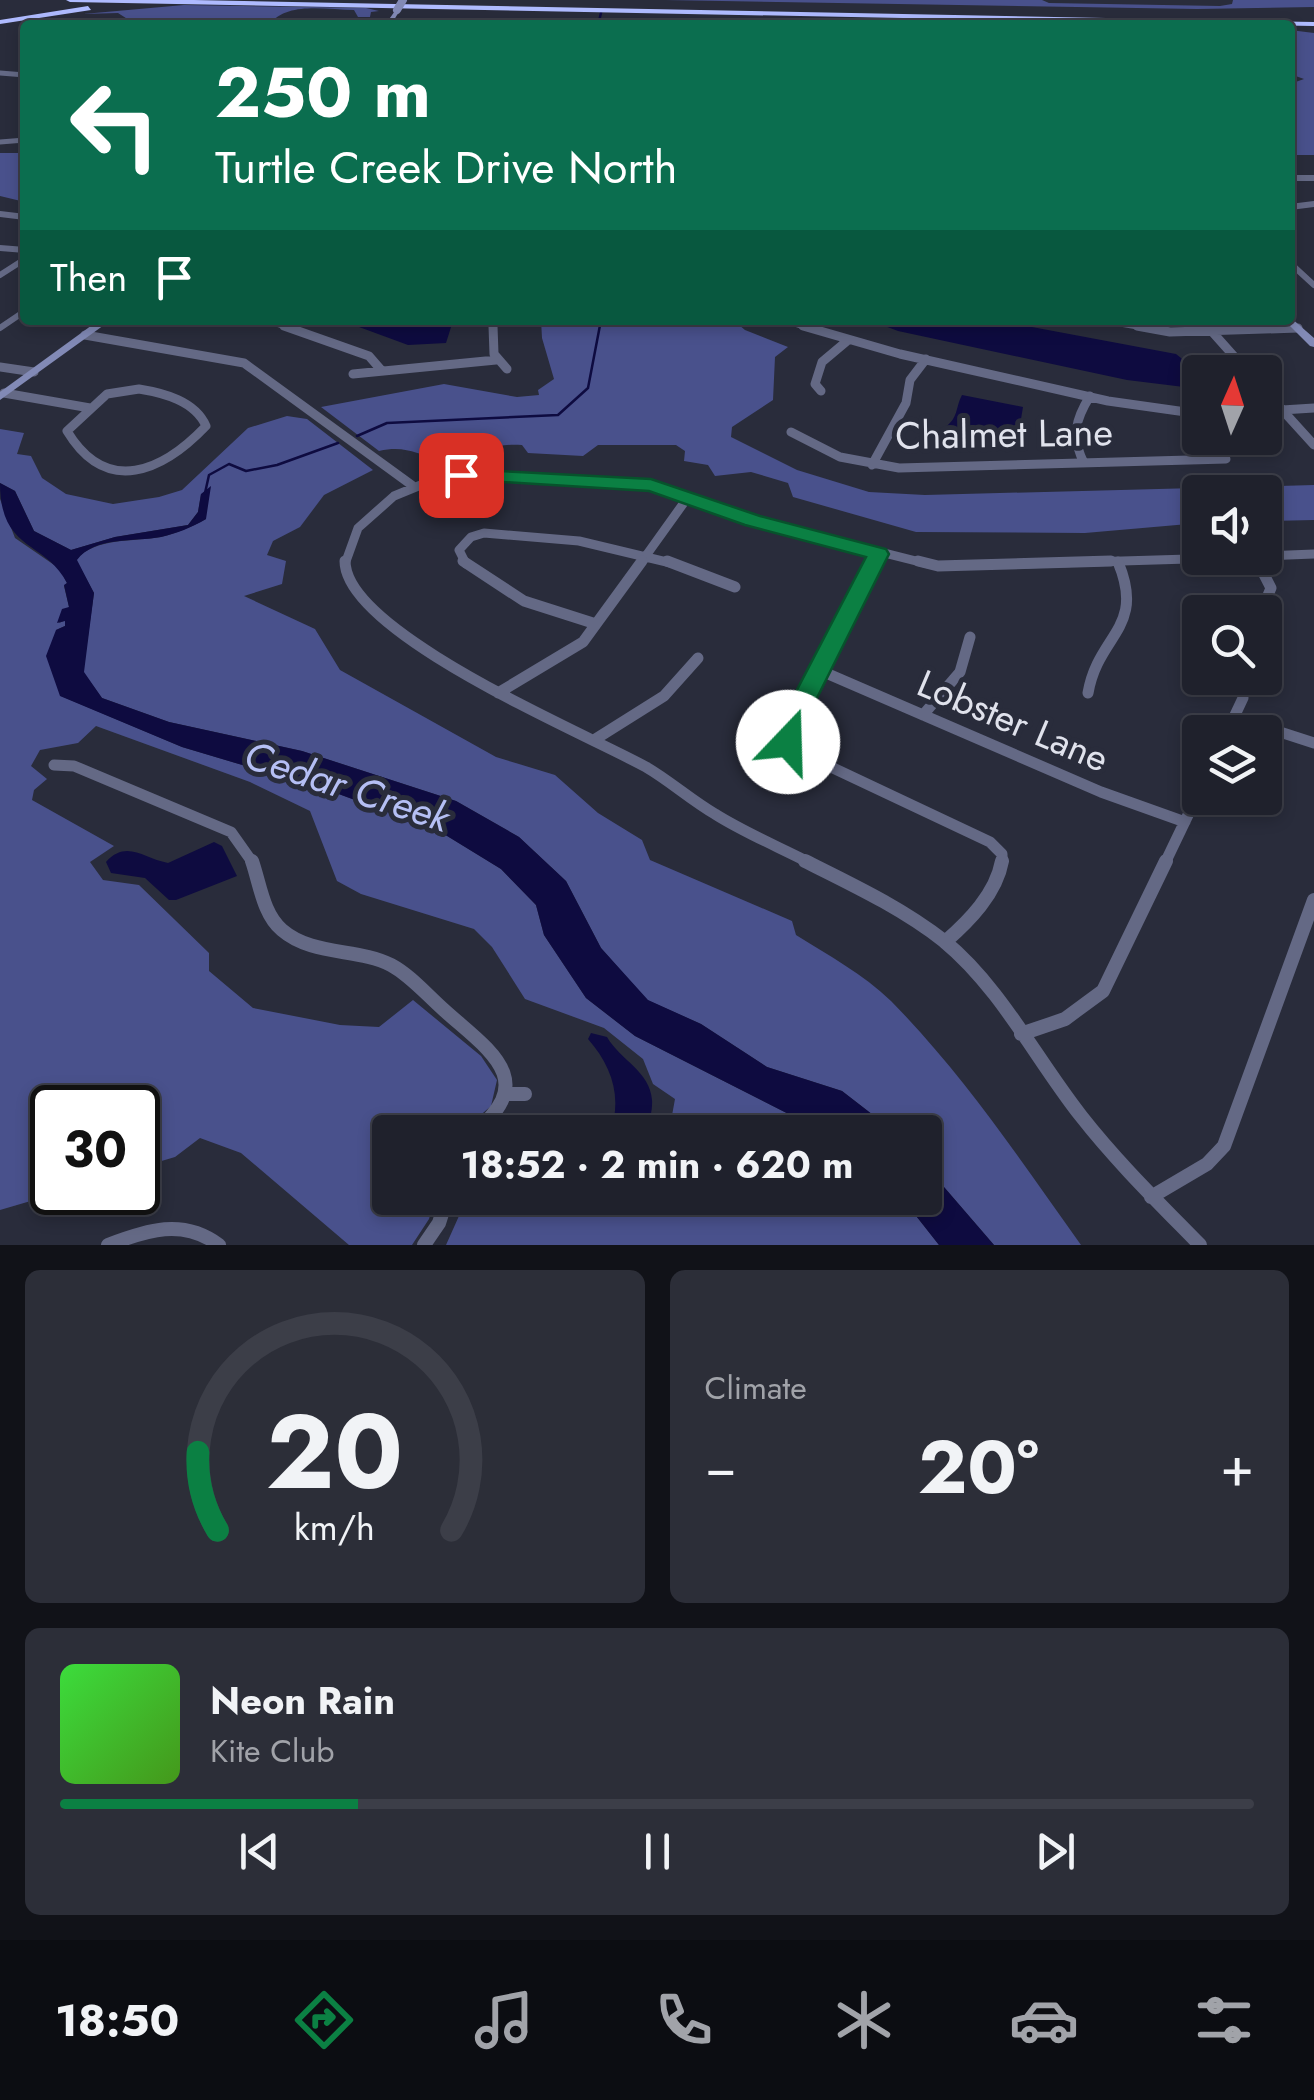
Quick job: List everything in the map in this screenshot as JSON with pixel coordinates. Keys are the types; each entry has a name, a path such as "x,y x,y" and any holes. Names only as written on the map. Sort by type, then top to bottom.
{"highway":[{"path":"70,0 1146,19 1278,20 1314,16"},
{"path":"356,0 1278,20"},
{"path":"0,22 123,4 266,3"},
{"path":"1146,19 1167,20"}],"street":[{"path":"1295,268 1314,285"},
{"path":"2,395 99,325"},
{"path":"280,325 368,356 382,371"},
{"path":"493,325 490,342 496,360 507,369"},
{"path":"798,325 847,342 1150,409 1182,412"},
{"path":"1124,325 1158,332 1282,325"},
{"path":"1206,325 1233,355"},
{"path":"1295,325 1314,344"},
{"path":"85,335 244,362 414,486"},
{"path":"821,390 815,384 819,367 847,342"},
{"path":"872,465 891,425 903,410 910,380 926,359"},
{"path":"353,374 496,360"},
{"path":"0,366 34,372"},
{"path":"2,395 90,408 107,394 124,389 172,395 206,422 191,440 151,468 123,473 106,470 68,435 69,426 90,408"},
{"path":"1084,463 1072,433 1076,417 1090,396"},
{"path":"1282,410 1314,408"},
{"path":"1282,410 1314,445"},
{"name":"Chalmet Lane","path":"791,432 840,457 872,465 912,468 1226,459"},
{"path":"1182,560 964,568 923,564 752,520 651,486 494,474 445,477 414,486 380,506 354,534 346,550 346,573 362,599 436,660 650,769 732,824 908,914 945,942 980,977 1080,1115 1152,1198 1200,1245"},
{"path":"498,693 574,649 688,497"},
{"path":"596,624 536,609 507,595 458,555 466,542 484,533 529,536 685,566 734,587"},
{"path":"878,554 787,732 788,742 797,751 990,842 1002,854 1002,868 972,918 945,942"},
{"path":"1282,555 1314,554"},
{"path":"1088,693 1090,677 1132,604 1130,588 1118,562"},
{"path":"923,714 960,672 970,637"},
{"path":"594,740 676,690 698,658"},
{"name":"Lobster Lane","path":"819,670 1101,792 1186,822"},
{"path":"1282,733 1314,743"},
{"path":"54,765 74,766 239,837 280,930 298,939 378,960 400,972 498,1058 509,1080 508,1094 495,1115"},
{"path":"1021,1034 1066,1019 1103,991 1189,815"},
{"path":"1152,1198 1207,1164 1224,1146 1314,900"},
{"path":"508,1094 526,1094"},
{"path":"424,1245 442,1215"},
{"path":"108,1245 148,1230 172,1227 194,1230 219,1245"}],"shaded area":[{"path":"665,0 1042,0 1220,6 1232,4 1233,0 1314,0 1314,7 1197,9"},
{"path":"184,5 366,8 379,11 371,12 370,17 358,17 354,10 296,10 274,20 129,20 118,13 83,14"},
{"path":"1295,31 1314,33 1314,155 1295,155 1295,82 1304,79 1295,76"},
{"path":"0,153 20,153 20,201 0,196"},
{"path":"541,325 739,325 788,347 775,357 773,400 732,427 731,437 797,470 869,492 925,495 1182,488 1182,525 1085,533 916,532 793,497 788,483 751,472 715,476 708,465 684,461 685,451 676,445 598,445 583,456 528,453 522,445 434,456 399,449 379,451 321,407 444,384 517,397 539,395 538,390 554,379"},
{"path":"287,416 307,419 373,470 324,495 300,527 273,541 267,555 286,561 282,584 244,596 315,629 340,670 496,757 555,775 598,813 642,840 650,860 792,921 796,935 869,982 943,1058 1081,1245 994,1245 942,1185 942,1115 873,1115 842,1091 767,1067 701,1024 647,1000 601,948 566,881 519,837 456,801 302,751 169,722 102,698 83,672 94,593 76,560 94,547 161,537 206,519 201,494 198,512 188,525 115,537 71,550 34,531 15,491 0,483 0,429 24,433 17,454 31,456 42,478 66,494 113,504 182,490 248,428"},
{"path":"1314,485 1314,520 1282,521 1282,486"},
{"path":"0,499 15,538 60,569 67,583 64,586 69,607 59,623 66,620 65,626 56,630 61,696 182,747 336,793 439,831 501,869 536,905 544,935 586,998 635,1036 791,1115 672,1115 675,1099 653,1084 643,1059 604,1028 525,999 492,947 474,929 361,894 337,881 310,811 250,782 96,726 78,743 40,750 31,766 47,779 34,790 32,800 114,846 90,862 103,880 139,885 209,953 209,971 253,1008 340,1025 379,1027 413,1000 481,1056 497,1080 491,1106 481,1115 372,1115 372,1215 430,1215 412,1245 349,1245 241,1153 200,1138 175,1157 160,1161 160,1085 30,1085 30,1201 0,1210"},
{"path":"459,1215 915,1215 939,1245 446,1245"}],"water":[{"path":"354,325 452,325 446,343 408,345"},
{"path":"882,325 1021,325 1176,354 1182,359 1182,387 1127,380"},
{"path":"962,395 1023,407 1018,437 1001,442 943,437"},
{"name":"Cedar Creek","path":"0,483 15,491 34,531 71,550 115,537 188,525 198,512 201,494 211,486 206,519 161,537 104,543 77,560 94,593 84,672 102,698 169,722 302,751 456,801 519,837 566,881 601,948 648,1000 701,1024 767,1067 842,1091 873,1115 791,1115 635,1036 586,998 544,935 536,905 501,869 439,831 336,793 182,747 60,696 46,656 56,630 65,626 65,621 57,623 62,609 69,607 64,585 67,583 58,569 15,534 2,505"},
{"path":"214,842 222,846 237,876 176,900 169,900 145,878 111,873 106,862 129,851 168,863"},
{"path":"591,1033 607,1037 640,1073 650,1090 651,1115 614,1115 612,1082 588,1039"},
{"path":"942,1185 994,1245 939,1245 915,1215 942,1215"}],"waterway":[{"path":"599,20 601,13"},
{"path":"357,436 387,423 558,415 588,388 600,325"},
{"path":"205,493 209,475 229,464 246,471 277,465 338,443"}],"route":[{"path":"461,475 651,486 752,520 878,554 787,732 788,742"}]}
